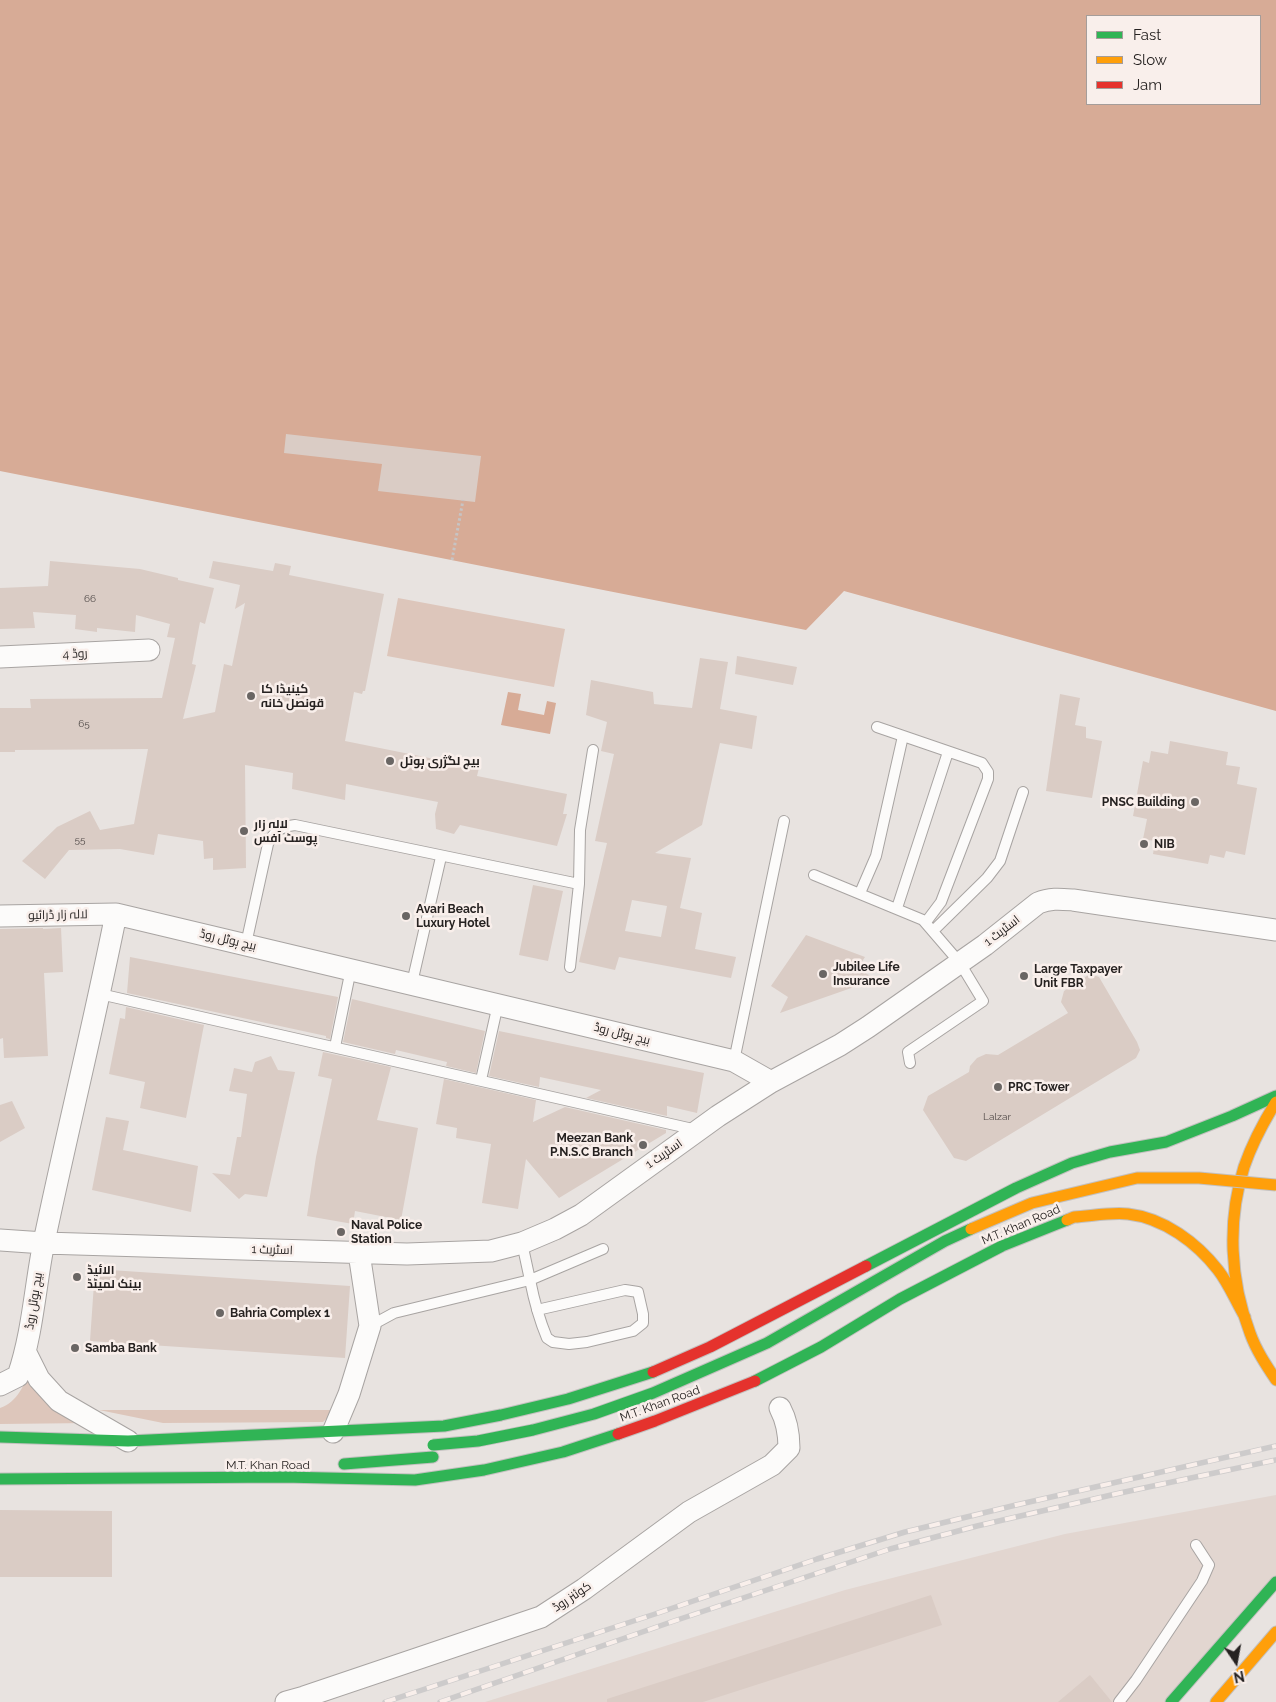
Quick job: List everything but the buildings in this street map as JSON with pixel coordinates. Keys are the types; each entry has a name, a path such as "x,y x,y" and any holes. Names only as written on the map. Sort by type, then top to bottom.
{"highway":[{"path":"0,1437 128,1441 444,1426 568,1399 644,1376 710,1347 1016,1188 1072,1163 1110,1152 1166,1142 1276,1096"},
{"path":"1276,1102 1257,1134 1241,1178 1233,1224 1234,1271 1245,1317 1256,1346 1276,1380"},
{"path":"428,1445 478,1441 533,1430 594,1414 654,1393 767,1343 945,1241 1032,1203 1137,1178 1199,1178 1276,1185"},
{"path":"1227,1194 1247,1197"},
{"path":"1054,1209 1078,1201 1114,1195"},
{"name":"M.T. Khan Road","path":"0,1479 241,1479 282,1477 415,1480 484,1470 563,1452 655,1421 748,1385 821,1347 900,1300 1002,1246 1074,1217 1128,1214 1158,1222 1180,1234 1202,1252 1219,1271 1245,1317"},
{"path":"733,1371 956,1248 1004,1227"},
{"path":"334,1464 433,1457 500,1446 592,1425 675,1396"},
{"path":"333,1432 355,1442"},
{"path":"241,1479 262,1473 314,1466"},
{"path":"1171,1702 1276,1582"},
{"path":"1216,1702 1276,1632"}],"street":[{"name":"روڈ 4","path":"0,657 149,650"},
{"name":"اسٹریٹ 1","path":"0,1240 44,1244 358,1253 407,1254 491,1251 522,1243 555,1229 581,1215 631,1177 718,1116 771,1082 840,1045 960,963 1038,903 1053,899 1073,900 1276,930"},
{"name":"بیچ ہوٹل روڈ","path":"0,1384 18,1376 26,1353 44,1244 116,914 734,1061 771,1082"},
{"name":"لالہ زار ڈرائیو","path":"0,916 116,914"},
{"path":"333,1432 348,1394 370,1326 358,1253"},
{"path":"26,1353 38,1379 59,1401 128,1441"},
{"name":"کوئنز روڈ","path":"286,1702 541,1617 584,1589 689,1512 772,1465 789,1448 786,1418 780,1408"}],"lane":[{"path":"878,727 982,764 988,772 988,779 941,902 926,922"},
{"path":"860,893 876,856 903,736"},
{"path":"570,967 579,884 580,830 593,750"},
{"path":"897,908 948,752"},
{"path":"933,931 987,878 1000,861 1023,792"},
{"path":"734,1061 784,821"},
{"path":"246,944 268,844 273,833 283,826 295,826 579,884"},
{"path":"412,983 441,857"},
{"path":"814,875 914,915 926,922 960,963 983,1001 908,1052 910,1064"},
{"path":"335,1047 351,969"},
{"path":"100,994 698,1131"},
{"path":"481,1080 498,1004"},
{"path":"522,1243 537,1310 547,1338 553,1342 569,1344 587,1342 633,1331 643,1323 638,1292 624,1290 537,1310"},
{"path":"370,1326 394,1313 530,1280 603,1249"},
{"path":"1119,1702 1136,1680 1202,1581 1209,1565 1196,1545"}],"path":[{"path":"452,560 463,500"}],"shaded area":[{"path":"0,0 1276,0 1276,711 844,591 806,630 0,471"},
{"path":"398,598 565,629 554,687 387,656"},
{"path":"508,692 521,694 518,710 544,715 547,701 556,703 550,734 501,725"},
{"path":"32,1368 91,1423 0,1424 0,1408 16,1397"},
{"path":"99,1410 336,1410 323,1422 163,1423"},
{"path":"1276,1495 1276,1581 1168,1702 485,1702 845,1590 1065,1534"}],"railway":[{"path":"385,1702 817,1559 905,1532 1276,1446"},
{"path":"440,1702 890,1549 977,1526 1120,1493 1276,1460"}],"traffic: fast":[{"path":"866,1266 1016,1188 1072,1163 1110,1152 1166,1142 1276,1096"},
{"path":"755,1381 821,1347 900,1299 1002,1246 1067,1220"},
{"path":"433,1445 478,1441 533,1430 594,1414 653,1393 767,1343 945,1241 971,1229"},
{"path":"0,1437 128,1441 444,1426 568,1399 653,1372"},
{"path":"0,1479 283,1477 415,1480 484,1470 563,1452 618,1434"},
{"path":"344,1464 433,1457"},
{"path":"1171,1702 1276,1582"}],"traffic: slow":[{"path":"1276,1102 1258,1134 1244,1167 1235,1208 1233,1230 1235,1272 1243,1313 1255,1345 1276,1380"},
{"path":"971,1229 1032,1203 1137,1178 1199,1178 1276,1185"},
{"path":"1067,1220 1074,1217 1128,1214 1141,1216 1167,1226 1190,1241 1210,1260 1226,1281 1245,1317"},
{"path":"1216,1702 1276,1632"}],"traffic: jam":[{"path":"653,1372 710,1347 866,1266"},
{"path":"618,1434 755,1381"}],"place":[{"name":"کینیڈا کا قونصل خانہ","path":"251,696"},
{"name":"بیچ لگژری ہوٹل","path":"390,761"},
{"name":"PNSC Building","path":"1195,802"},
{"name":"لالہ زار پوسٹ آفس","path":"244,831"},
{"name":"NIB","path":"1144,844"},
{"name":"Avari Beach Luxury Hotel","path":"406,916"},
{"name":"Jubilee Life Insurance","path":"823,974"},
{"name":"Large Taxpayer Unit FBR","path":"1024,976"},
{"name":"PRC Tower","path":"998,1087"},
{"name":"Meezan Bank P.N.S.C Branch","path":"643,1145"},
{"name":"Naval Police Station","path":"341,1232"},
{"name":"الائیڈ بینک لمیٹڈ","path":"77,1277"},
{"name":"Bahria Complex 1","path":"220,1313"},
{"name":"Samba Bank","path":"75,1348"}]}
